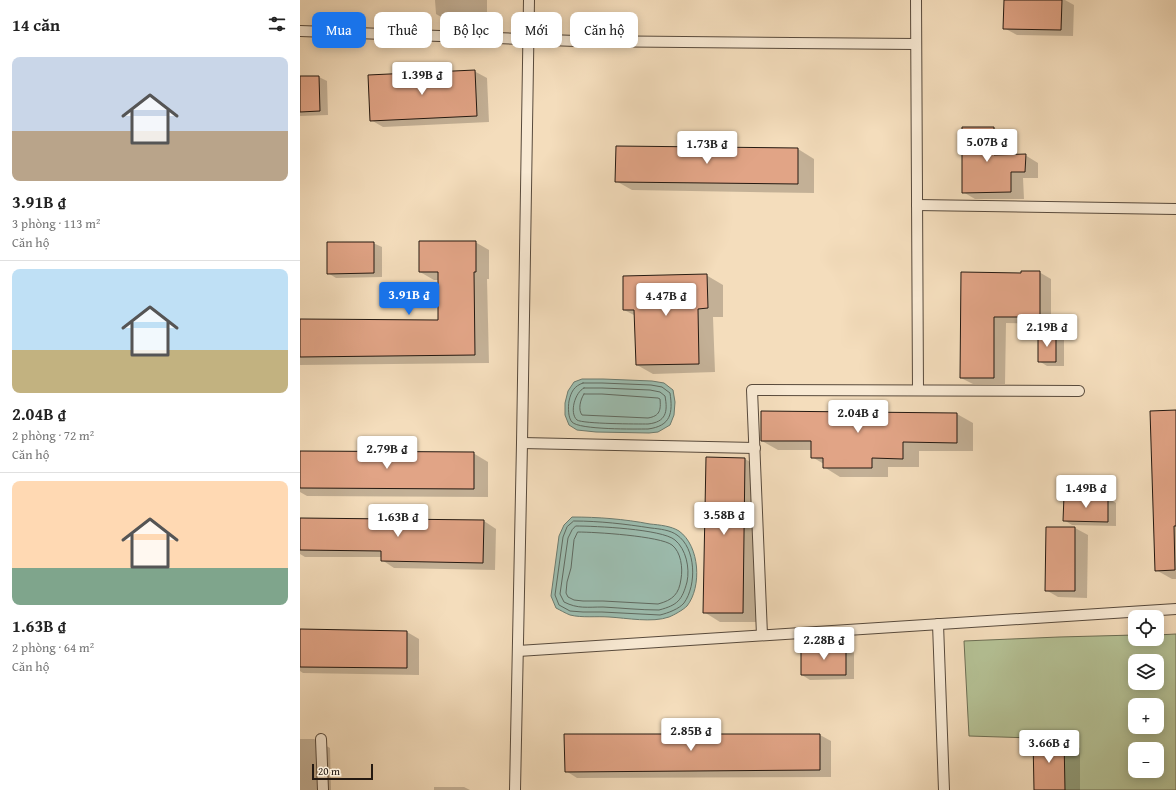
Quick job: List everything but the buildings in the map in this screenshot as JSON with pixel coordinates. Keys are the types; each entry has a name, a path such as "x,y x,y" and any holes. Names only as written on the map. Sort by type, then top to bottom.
{"lane":[{"path":"529,0 529,12"},
{"path":"916,0 918,390"},
{"path":"300,31 511,38"},
{"path":"562,40 916,44"},
{"path":"515,790 528,48"},
{"path":"917,205 1176,209"},
{"path":"762,635 752,390 1079,391"},
{"path":"522,443 755,448"},
{"path":"518,651 1176,609"},
{"path":"938,624 944,790"},
{"path":"321,739 322,790"}],"green space":[{"path":"1176,634 1176,790 1065,790 1033,738 969,736 964,641 1128,635 1128,646 1164,646 1164,635"}],"water":[{"path":"582,379 652,381 664,383 673,390 675,402 674,415 670,425 658,432 649,433 596,432 577,430 569,425 565,415 565,403 568,391 574,382"},
{"path":"572,517 630,521 665,526 679,531 686,538 695,556 697,578 692,598 687,606 669,617 655,620 575,616 556,608 551,596 559,536 564,525"}]}
